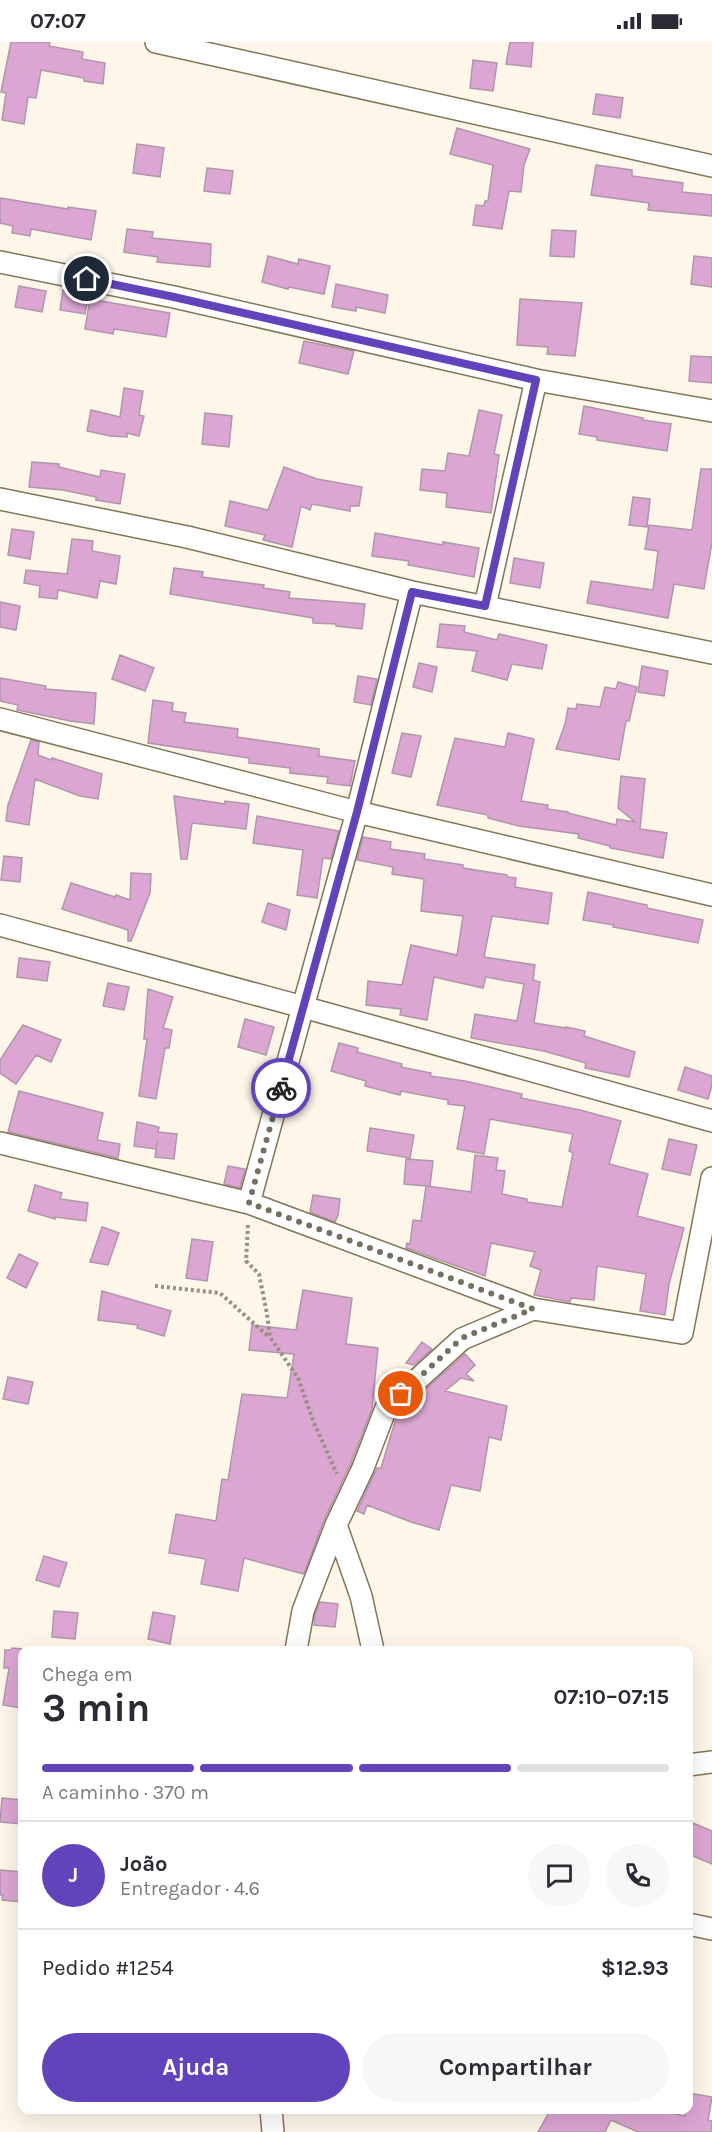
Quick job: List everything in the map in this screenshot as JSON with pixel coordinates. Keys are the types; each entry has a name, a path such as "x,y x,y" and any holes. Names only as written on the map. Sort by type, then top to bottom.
{"street":[{"path":"156,42 712,166"},
{"path":"0,262 174,297 536,380 712,411"},
{"path":"485,606 536,380"},
{"path":"0,499 187,537 412,592 712,653"},
{"path":"249,1203 357,812 412,592"},
{"path":"0,719 357,812 712,895"},
{"path":"0,925 712,1121"},
{"path":"0,1143 249,1203 533,1309 682,1333 712,1178"},
{"path":"297,1646 303,1611 336,1525 363,1468 386,1408 462,1338 533,1309"},
{"path":"336,1525 361,1596 372,1646"},
{"path":"693,1764 712,1762"},
{"path":"693,1925 712,1929"},
{"path":"271,2114 273,2132"}],"path":[{"path":"249,1203 246,1261 259,1274 270,1337"},
{"path":"155,1286 220,1293 270,1337 298,1378 314,1423 349,1499"}],"building":[{"path":"11,42 50,42 49,46 83,52 82,59 105,63 103,84 41,70 36,98 28,97 24,124 2,120 6,93 1,92"},
{"path":"510,42 533,42 531,67 506,64"},
{"path":"473,60 497,63 493,91 470,88"},
{"path":"596,94 623,98 620,118 593,114"},
{"path":"457,128 530,149 524,165 521,192 509,191 502,229 473,225 476,205 484,206 485,201 488,201 493,165 450,154"},
{"path":"137,144 164,148 160,177 133,173"},
{"path":"596,165 632,170 632,176 683,183 682,192 712,195 712,216 648,210 649,203 591,195"},
{"path":"207,168 233,171 230,194 204,191"},
{"path":"0,198 96,211 91,240 31,229 30,236 12,233 13,226 0,223"},
{"path":"127,229 153,232 152,238 211,244 210,267 157,262 158,257 124,252"},
{"path":"552,230 576,231 574,257 550,256"},
{"path":"268,256 298,264 299,259 330,266 324,294 289,287 288,289 262,282"},
{"path":"694,256 712,258 712,287 691,284"},
{"path":"336,284 388,295 385,313 356,307 356,311 332,307"},
{"path":"19,286 46,291 42,312 15,307"},
{"path":"63,290 89,294 85,314 60,310"},
{"path":"90,299 170,313 166,337 114,329 113,334 85,329"},
{"path":"520,299 582,303 575,356 547,354 548,347 517,345"},
{"path":"304,341 354,351 348,374 299,363"},
{"path":"691,356 712,357 712,383 689,381"},
{"path":"124,388 143,391 139,415 144,416 139,436 127,433 127,437 110,436 87,431 91,410 120,417"},
{"path":"584,406 643,418 642,420 671,424 667,451 597,440 597,437 579,434"},
{"path":"479,410 502,415 494,454 499,455 491,513 446,507 447,493 420,490 422,469 445,471 448,453 469,456"},
{"path":"205,413 232,416 229,447 202,444"},
{"path":"32,462 59,464 59,467 100,477 101,470 125,474 120,504 96,500 96,497 63,490 29,487"},
{"path":"284,467 317,479 362,487 359,506 350,506 350,511 312,504 310,510 301,506 292,547 263,540 265,535 225,526 230,501 268,510"},
{"path":"701,469 712,469 712,542 704,589 674,584 668,618 587,603 591,581 653,590 658,551 645,549 649,525 692,530"},
{"path":"633,497 650,499 647,527 629,525"},
{"path":"12,529 34,532 30,559 8,555"},
{"path":"375,533 443,545 443,542 479,548 474,577 408,565 409,561 372,556"},
{"path":"72,539 93,541 92,551 120,556 116,584 100,581 97,598 58,590 57,599 39,597 40,586 24,583 26,570 67,574"},
{"path":"514,558 544,563 540,588 510,583"},
{"path":"174,568 203,572 202,577 264,585 263,588 290,592 289,598 365,604 362,629 336,626 336,624 313,623 313,618 170,594"},
{"path":"0,602 20,606 16,630 0,627"},
{"path":"440,624 465,626 464,632 497,640 499,634 547,645 542,669 512,664 507,680 472,671 477,651 437,647"},
{"path":"120,655 154,668 145,691 112,679"},
{"path":"419,663 437,667 432,692 413,687"},
{"path":"642,666 668,671 664,696 638,692"},
{"path":"358,676 377,679 371,705 354,702"},
{"path":"0,678 46,686 45,689 96,693 94,724 17,710 18,705 0,701"},
{"path":"618,682 637,687 629,721 626,721 619,760 556,749 568,708 576,709 577,704 600,707 605,687 616,689"},
{"path":"153,700 173,703 172,711 186,713 184,722 238,729 237,737 319,749 319,756 355,761 350,786 327,783 328,777 290,773 290,768 249,763 249,758 148,743"},
{"path":"402,733 421,736 411,777 392,773"},
{"path":"508,733 534,739 521,801 548,805 547,809 568,812 616,825 617,819 635,822 618,808 621,776 645,779 640,829 667,833 663,858 610,848 610,846 578,838 579,834 519,826 488,818 488,815 437,805 455,738 505,747"},
{"path":"31,740 39,742 38,755 102,774 98,799 80,796 35,779 29,825 6,821 8,805"},
{"path":"174,796 225,804 225,801 249,804 246,829 192,823 187,859 181,859"},
{"path":"257,816 339,831 331,859 323,858 317,898 297,895 303,850 253,843"},
{"path":"363,837 391,842 390,849 425,854 424,859 507,875 507,877 516,878 515,887 552,893 548,924 492,916 484,957 535,965 533,980 540,982 534,1023 585,1031 584,1036 635,1052 629,1077 585,1068 586,1063 544,1051 471,1038 475,1014 517,1021 524,984 486,977 483,988 434,977 427,1020 400,1015 401,1009 366,1005 368,981 402,985 411,945 457,955 463,916 421,911 424,879 392,874 393,867 357,860"},
{"path":"4,856 22,858 20,882 1,880"},
{"path":"131,873 151,874 150,893 131,941 128,941 128,930 62,909 71,883 130,900"},
{"path":"588,892 703,920 698,943 583,920"},
{"path":"268,903 290,910 286,930 262,922"},
{"path":"19,958 50,962 47,981 17,977"},
{"path":"108,983 129,987 124,1010 103,1006"},
{"path":"148,989 173,997 163,1028 172,1030 169,1048 165,1048 156,1099 139,1096 147,1039 144,1039"},
{"path":"245,1019 274,1027 266,1055 238,1047"},
{"path":"23,1025 61,1040 51,1062 36,1055 16,1084 0,1073 0,1060"},
{"path":"339,1043 358,1048 357,1052 402,1064 401,1067 431,1073 430,1076 465,1081 522,1094 521,1098 621,1121 609,1164 648,1174 637,1216 684,1228 669,1284 665,1315 640,1311 646,1274 597,1266 594,1300 571,1298 570,1302 534,1295 541,1270 530,1266 535,1252 491,1243 485,1276 406,1248 407,1243 410,1244 413,1220 421,1221 426,1186 404,1184 406,1159 433,1161 430,1186 427,1186 471,1192 475,1155 498,1158 496,1170 505,1171 502,1194 527,1199 527,1202 562,1207 573,1153 569,1151 573,1134 490,1119 484,1154 457,1149 465,1106 448,1104 448,1100 401,1091 400,1095 365,1086 366,1081 331,1071"},
{"path":"685,1067 712,1076 708,1099 678,1090"},
{"path":"19,1091 103,1113 97,1140 120,1144 118,1158 8,1132"},
{"path":"137,1122 159,1127 158,1132 177,1134 174,1159 155,1157 156,1149 134,1146"},
{"path":"370,1128 414,1135 410,1158 367,1151"},
{"path":"669,1139 697,1145 690,1175 662,1169"},
{"path":"228,1166 245,1169 240,1188 224,1184"},
{"path":"35,1185 62,1193 60,1199 88,1203 86,1221 55,1217 55,1219 28,1211"},
{"path":"313,1195 340,1199 335,1222 310,1212"},
{"path":"102,1227 119,1233 108,1265 90,1262"},
{"path":"192,1239 213,1242 207,1281 186,1278"},
{"path":"19,1254 38,1263 26,1288 7,1278"},
{"path":"303,1290 352,1298 346,1344 378,1348 372,1409 351,1463 324,1520 304,1574 244,1558 238,1591 201,1584 206,1559 169,1553 176,1514 216,1521 222,1479 228,1480 242,1394 287,1398 294,1354 249,1350 252,1325 296,1330"},
{"path":"102,1291 171,1311 164,1336 137,1328 138,1325 98,1320"},
{"path":"422,1342 432,1349 414,1365 406,1363"},
{"path":"465,1354 475,1365 466,1374 474,1381 461,1378 445,1391 507,1406 501,1440 489,1437 480,1491 451,1485 439,1530 367,1505 364,1514 357,1511 377,1468 381,1468 397,1415"},
{"path":"8,1377 33,1382 28,1404 3,1399"},
{"path":"44,1556 67,1563 59,1587 36,1580"},
{"path":"320,1602 338,1604 335,1627 314,1625 315,1614"},
{"path":"54,1611 78,1613 75,1639 52,1637"},
{"path":"153,1612 175,1616 170,1644 148,1639"},
{"path":"18,1649 18,1707 3,1705 9,1668 4,1668 5,1650"},
{"path":"2,1798 18,1800 18,1824 0,1822"},
{"path":"693,1823 712,1831 712,1864 693,1856"},
{"path":"0,1870 18,1872 18,1902 2,1900 3,1895 0,1895"},
{"path":"693,2094 712,2097 708,2120 712,2121 712,2132 638,2132 611,2120 605,2132 538,2132 548,2114 675,2114 685,2116 685,2114 693,2114"}],"way so far":[{"path":"281,1088 249,1203 533,1309 462,1338 401,1394"}],"route":[{"path":"87,279 536,380 485,606 412,592 357,812 281,1088"}]}
